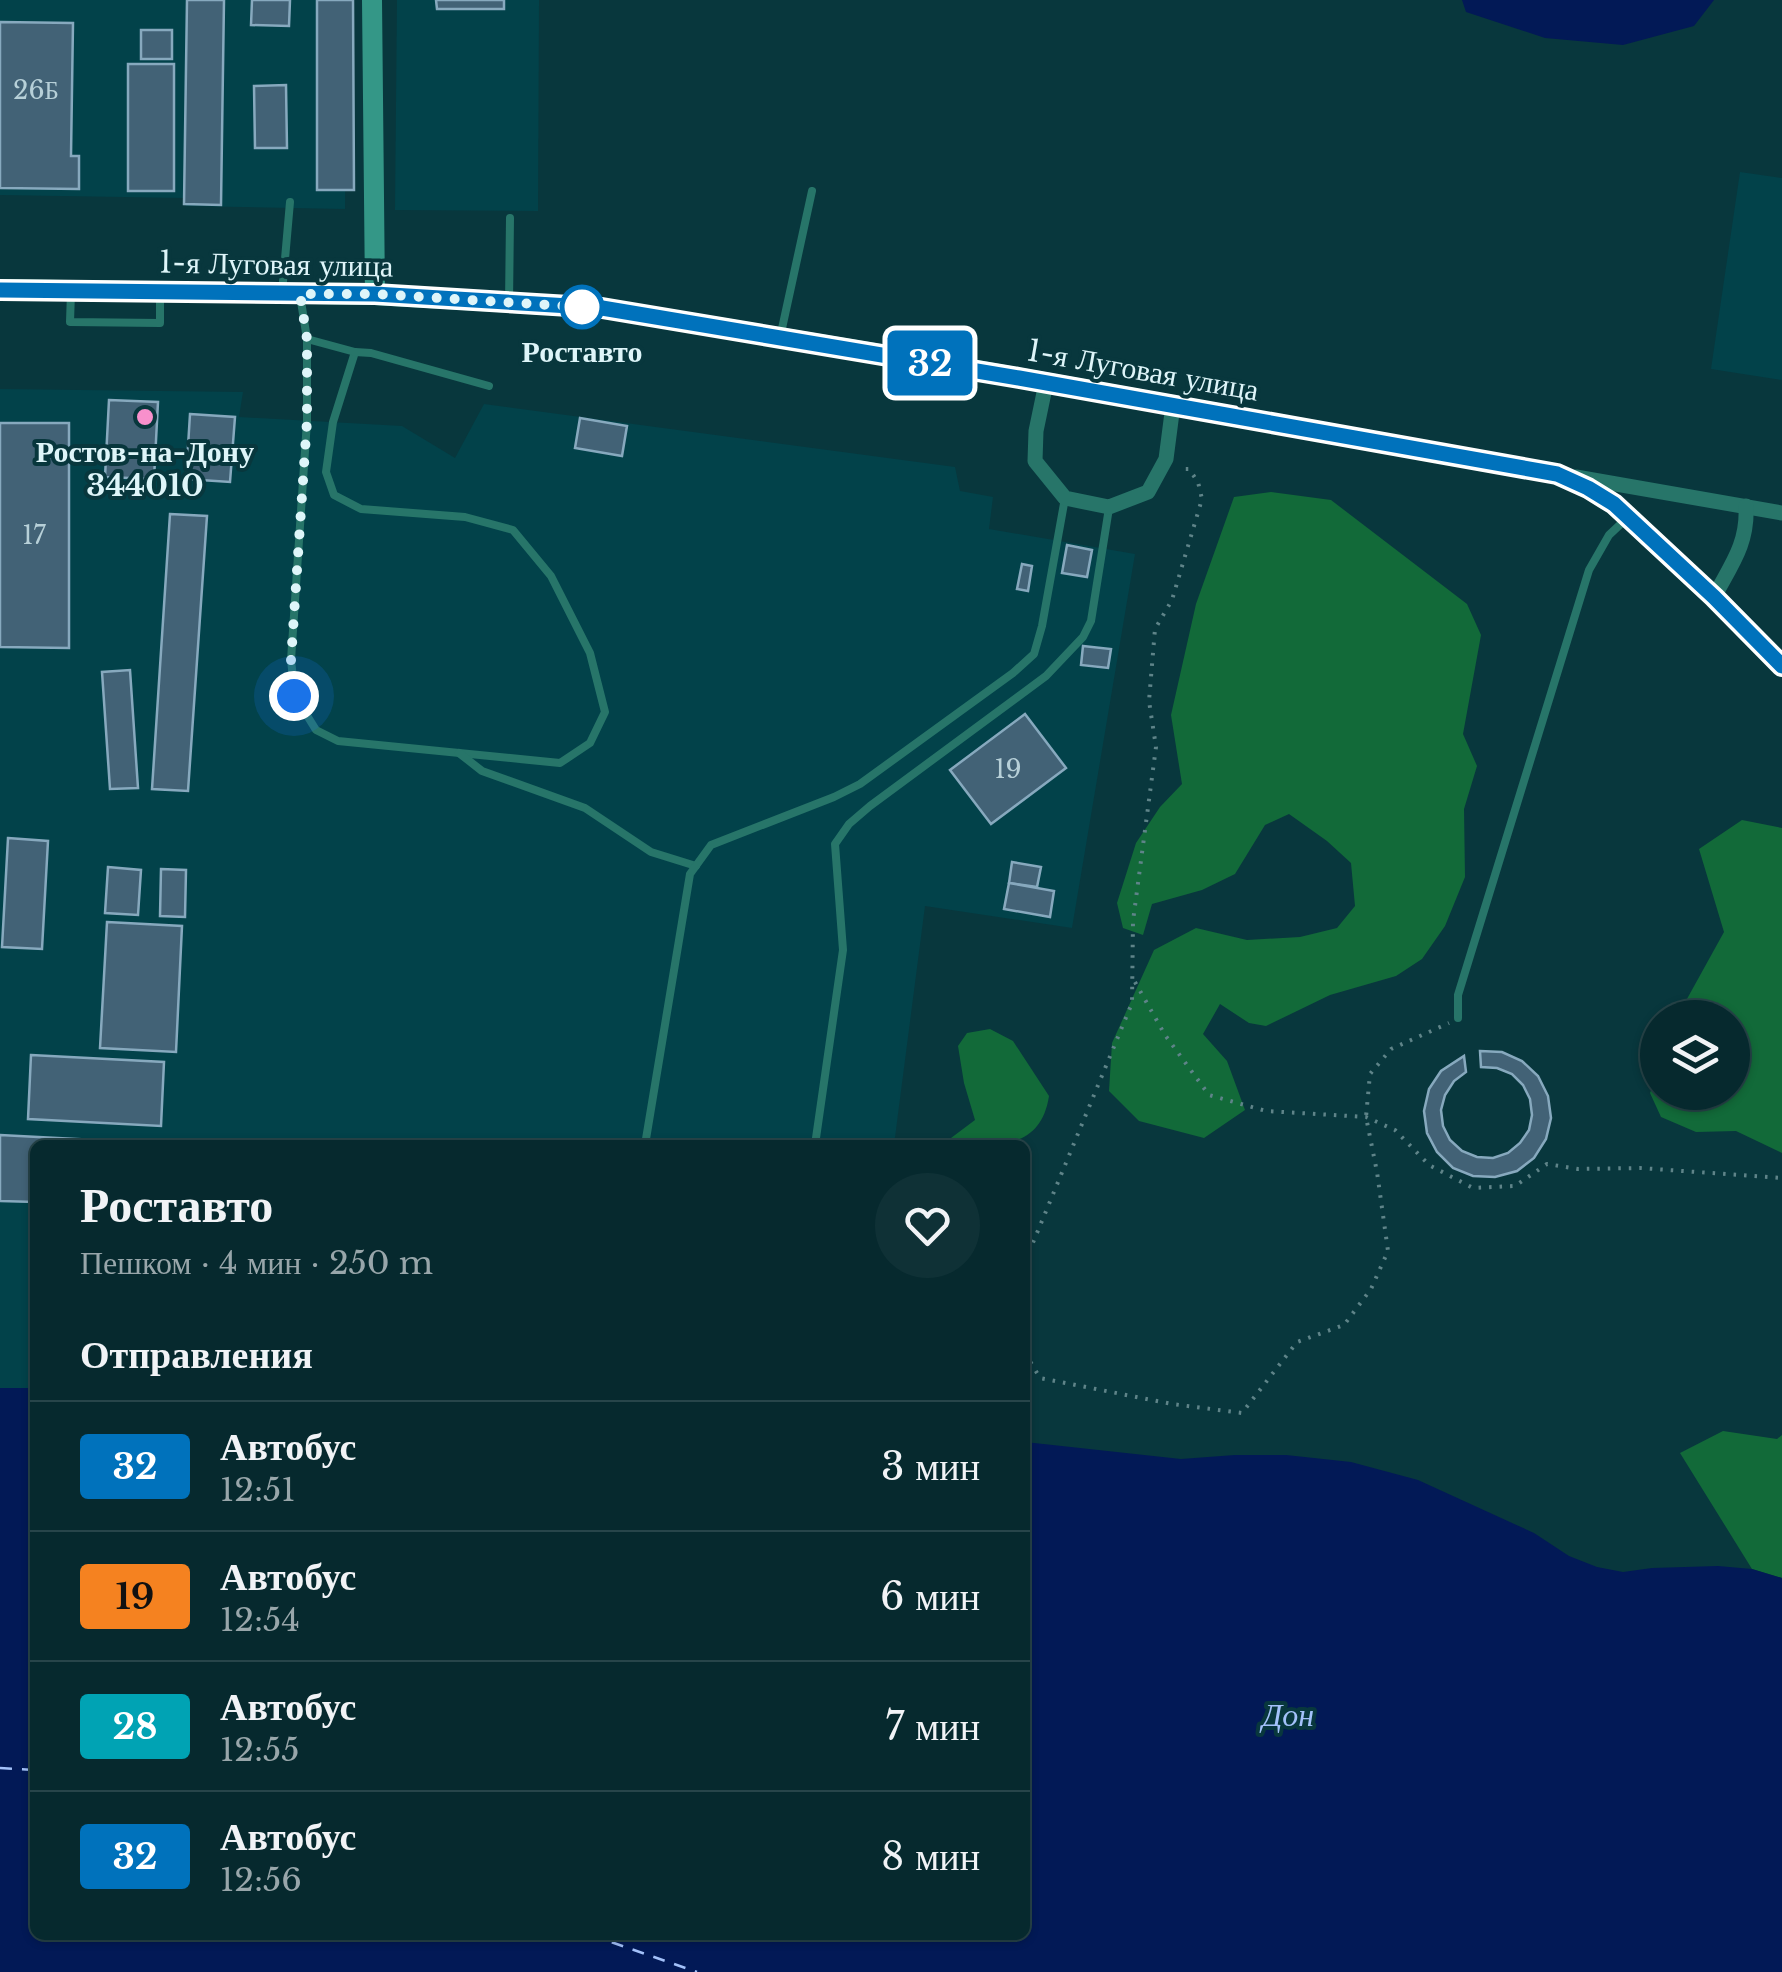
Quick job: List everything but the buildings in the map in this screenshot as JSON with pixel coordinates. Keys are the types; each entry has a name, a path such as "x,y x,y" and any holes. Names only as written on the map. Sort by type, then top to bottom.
{"main road":[{"path":"372,0 375,294"},
{"name":"1-я Луговая улица","path":"0,290 375,294 602,308 1046,382 1557,474 1614,504 1782,666"}],"street":[{"path":"1046,382 1036,430 1035,461 1065,498 1110,507 1148,492 1166,459 1173,406"},
{"name":"1-я Луговая улица","path":"1557,474 1782,512"},
{"path":"1714,597 1742,544 1747,528 1746,506"}],"lane":[{"path":"780,338 812,190"},
{"path":"290,202 291,293 307,339 307,421 291,660 294,696 316,730 338,741 560,763 590,743 604,712 590,653 550,576 513,530 465,517 361,509 334,495 326,472 332,422 354,352"},
{"path":"509,302 510,218"},
{"path":"70,290 70,322 160,323 160,292"},
{"path":"307,339 490,386"},
{"path":"646,1140 690,874 711,845 860,784 1034,654 1065,498"},
{"path":"816,1140 843,950 835,844 849,824 870,806 1046,676 1083,637 1091,621 1110,507"},
{"path":"1458,1018 1458,995 1589,570 1609,535 1628,517"},
{"path":"460,753 482,771 585,808 652,852 696,866"}],"path":[{"path":"1030,1250 1132,1003 1133,920 1156,747 1150,701 1154,629 1172,600 1202,499 1198,482 1188,469 1161,468"},
{"path":"1132,978 1165,1035 1209,1095 1266,1111 1366,1116 1395,1130 1430,1165 1473,1188 1514,1186 1547,1164 1578,1169 1640,1168 1782,1178"},
{"path":"1030,1361 1040,1378 1172,1404 1242,1413 1297,1342 1344,1325 1371,1288 1388,1251 1366,1116 1370,1074 1392,1049 1458,1018"}],"shaded area":[{"path":"0,0 347,0 345,209 186,206 185,198 0,195"},
{"path":"397,0 539,0 538,211 395,210"},
{"path":"1740,172 1782,178 1782,380 1711,369"},
{"path":"0,389 243,392 239,417 402,426 455,458 484,404 955,467 960,491 993,497 989,529 1135,554 1072,928 925,906 895,1140 30,1140 30,1388 0,1388"}],"green space":[{"path":"1271,492 1331,500 1467,604 1481,635 1463,734 1477,766 1464,809 1465,877 1445,926 1422,959 1396,976 1330,995 1266,1026 1249,1023 1220,1004 1203,1034 1227,1061 1245,1110 1204,1138 1139,1121 1109,1091 1112,1043 1154,950 1196,928 1247,940 1300,937 1337,928 1355,906 1351,863 1289,814 1265,825 1235,874 1202,890 1152,904 1143,935 1123,928 1117,903 1136,843 1160,807 1182,784 1171,715 1196,604 1234,497"},
{"path":"1742,820 1782,828 1782,1153 1736,1131 1696,1132 1661,1117 1658,1110 1750,1110 1750,1000 1686,1000 1724,932 1699,849"},
{"path":"990,1029 1013,1041 1049,1096 1044,1115 1024,1137 948,1140 975,1120 958,1046 967,1033"},
{"path":"1723,1431 1777,1439 1782,1435 1782,1578 1752,1569 1680,1453"}],"water":[{"path":"1462,0 1714,0 1694,26 1623,45 1545,38 1466,12"},
{"name":"Дон","path":"0,1388 30,1388 30,1940 1030,1940 1030,1443 1181,1459 1286,1455 1351,1462 1418,1480 1534,1533 1569,1556 1597,1567 1623,1572 1718,1566 1752,1569 1782,1578 1782,1972 0,1972"}],"ferry route":[{"path":"0,1768 30,1770"},
{"path":"605,1940 697,1972"}],"bus line":[{"name":"32","path":"0,290 375,294 602,308 1557,474 1614,504 1782,666"}],"place":[{"name":"Роставто","path":"582,307"},
{"name":"Ростов-на-Дону 344010","path":"145,417"}],"route":[{"path":"294,696 291,660 307,421 307,339 300,294 375,294 582,307"}]}
